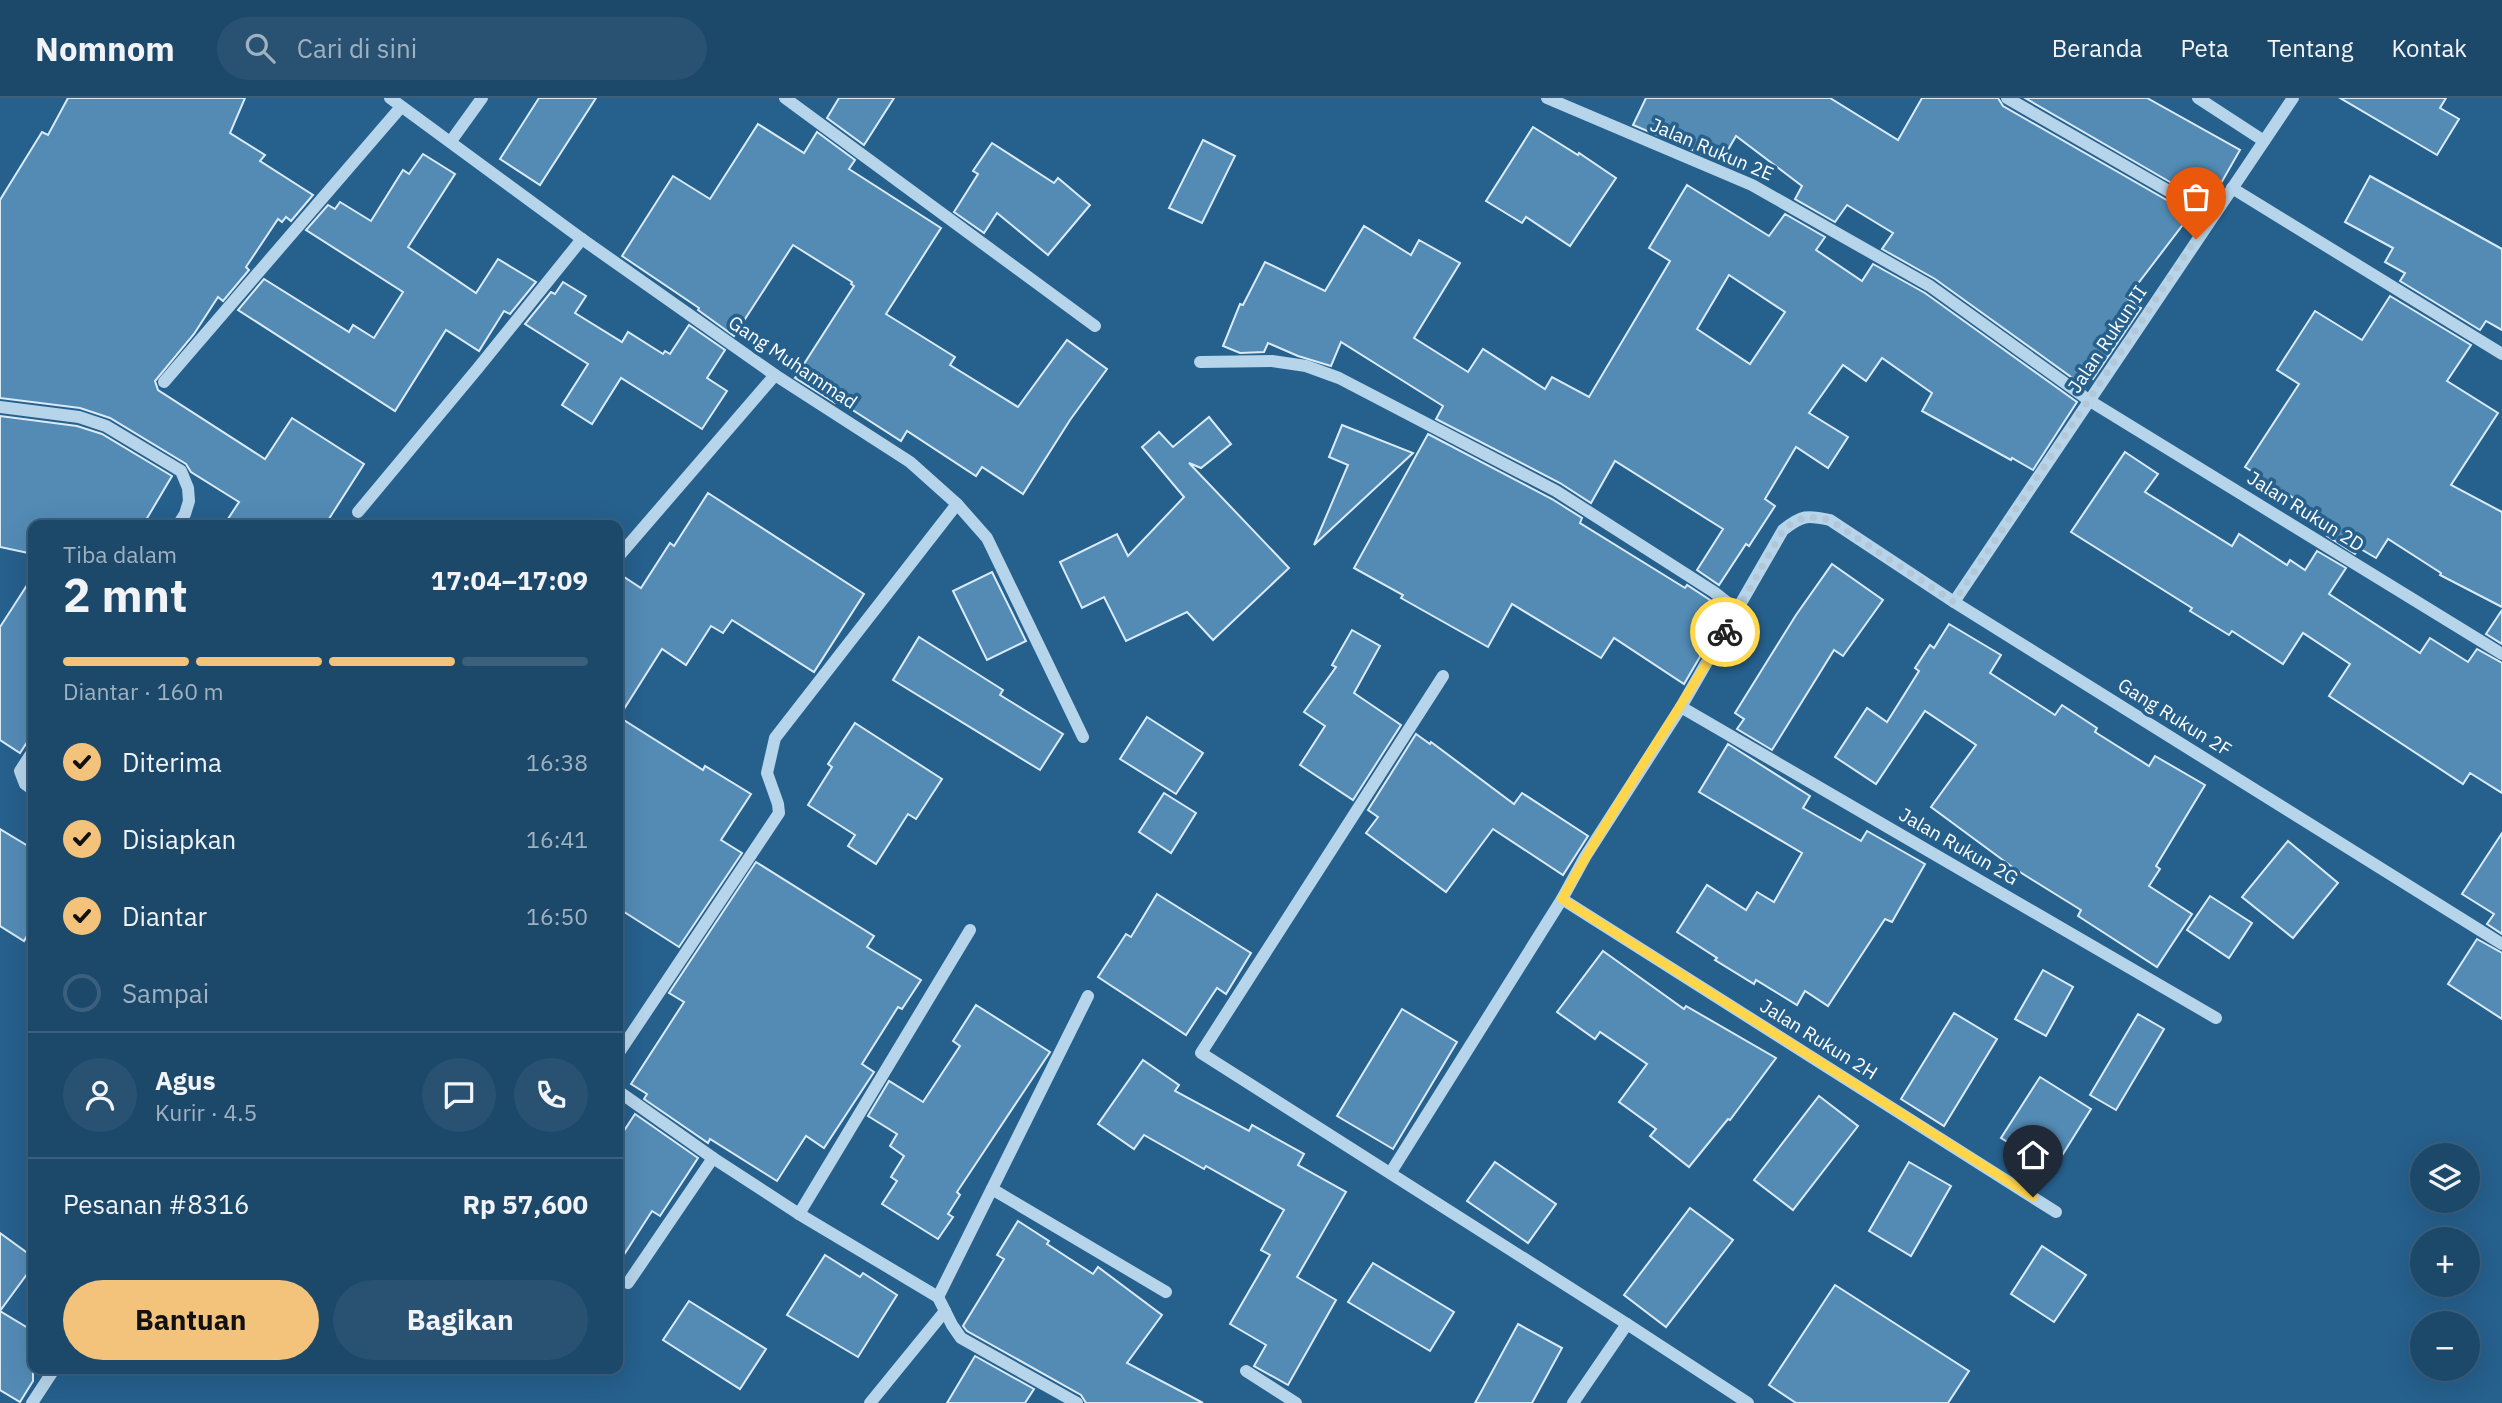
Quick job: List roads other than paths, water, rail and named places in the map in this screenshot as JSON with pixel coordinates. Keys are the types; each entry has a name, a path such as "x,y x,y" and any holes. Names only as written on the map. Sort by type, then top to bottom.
{"street":[{"name":"Gang Muhammad","path":"390,98 582,239 775,375 910,462 957,504 987,538 1083,737"},
{"path":"451,141 482,98"},
{"path":"785,98 1095,326"},
{"name":"Jalan Rukun 2E","path":"1548,98 1752,185 1930,286 2090,401"},
{"path":"2007,98 2212,216"},
{"path":"2198,98 2264,141"},
{"name":"Jalan Rukun II","path":"1954,602 2293,98"},
{"path":"164,382 401,107"},
{"path":"2232,188 2502,354"},
{"path":"358,512 582,239"},
{"path":"1200,362 1272,361 1306,366 1339,378 1556,491 1714,592 1738,611 1391,1172"},
{"path":"623,551 775,375"},
{"name":"Jalan Rukun 2D","path":"2090,401 2502,654"},
{"path":"0,407 79,416 106,426 181,471 188,488 189,501 181,520"},
{"path":"623,1047 779,813 767,773 775,738 957,504"},
{"name":"Gang Rukun 2F","path":"1738,611 1783,530 1797,519 1810,516 1830,520 1954,602 2502,944"},
{"path":"1443,676 1201,1053 1391,1172 1748,1403"},
{"name":"Jalan Rukun 2G","path":"1681,707 2216,1018"},
{"path":"28,759 20,771 28,786"},
{"name":"Jalan Rukun 2H","path":"1562,899 2056,1212"},
{"path":"799,1214 970,930"},
{"path":"938,1297 1088,996"},
{"path":"623,1095 799,1214 938,1297 961,1338 1077,1403"},
{"path":"628,1283 713,1158"},
{"path":"992,1189 1166,1292"},
{"path":"870,1403 945,1311"},
{"path":"1573,1403 1627,1324"},
{"path":"1246,1371 1296,1403"},
{"path":"32,1403 51,1374"}]}
